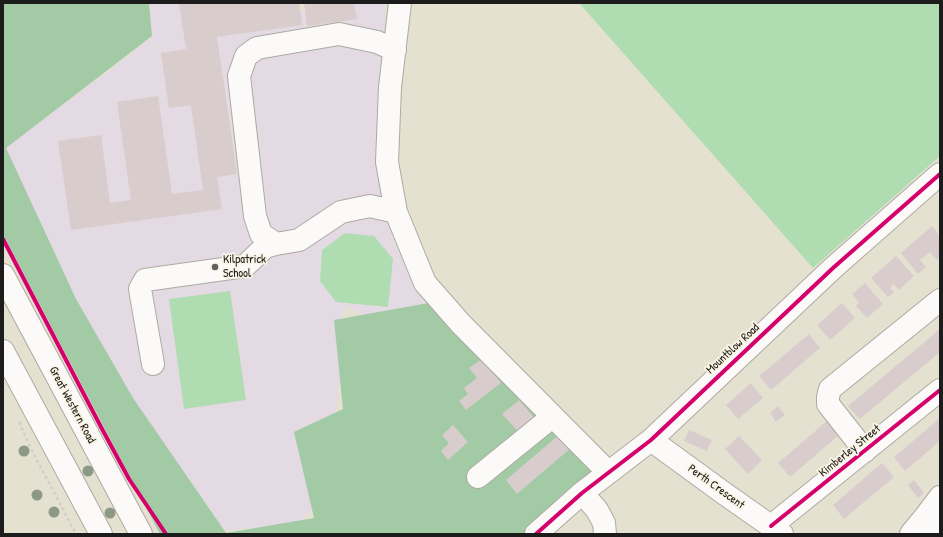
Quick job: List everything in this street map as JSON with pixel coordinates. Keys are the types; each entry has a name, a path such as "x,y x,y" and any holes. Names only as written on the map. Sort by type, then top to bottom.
{"street":[{"path":"400,3 390,87 387,162 396,212 425,283 461,324 608,472"},
{"path":"276,244 261,234 256,216 238,76 246,56 257,48 339,34 377,42 395,50"},
{"name":"Mountblow Road","path":"536,534 582,493 651,440 833,268 940,174"},
{"path":"153,364 140,289 145,280 245,266 265,247 299,240 341,212 370,206 396,212"},
{"name":"Great Western Road","path":"3,275 141,534"},
{"path":"865,451 828,404 830,389 940,300"},
{"path":"3,351 101,534"},
{"name":"Kimberley Street","path":"776,530 865,451 940,390"},
{"path":"478,477 552,417"},
{"name":"Perth Crescent","path":"651,440 776,530"},
{"path":"582,493 597,510 604,523 605,534"},
{"path":"911,534 931,525 940,497"}],"path":[{"path":"18,421 76,534"}],"shaded area":[{"name":"Kilpatrick School","path":"149,3 290,3 292,14 308,11 307,3 385,3 384,207 388,214 394,243 403,259 443,315 416,353 347,305 337,329 344,381 339,381 334,431 315,507 295,526 281,533 252,528 217,531 26,274 3,235 5,148 134,52 152,36"}],"green space":[{"path":"3,3 149,3 152,36 6,148 76,299 133,398 226,533 314,518 294,432 343,409 334,320 434,302 608,472 536,534 160,534 3,234"},
{"path":"579,3 940,3 940,156 813,268"},
{"path":"345,233 374,236 393,259 388,307 336,302 320,281 322,250"},
{"path":"230,291 246,400 184,409 169,299"}],"building":[{"path":"179,3 299,3 302,25 217,37 237,174 217,177 222,209 71,230 58,141 101,135 110,203 131,200 117,102 158,96 172,194 203,190 191,105 169,108 161,53 186,49"},
{"path":"304,3 354,3 357,19 307,26"},
{"path":"932,226 940,236 940,258 937,260 930,252 920,260 926,267 918,274 901,253"},
{"path":"896,256 914,276 899,290 894,284 890,288 894,292 888,297 871,278"},
{"path":"865,283 883,304 867,318 856,306 859,303 852,294"},
{"path":"842,303 855,318 830,340 817,325"},
{"path":"940,329 940,352 860,419 848,406"},
{"path":"809,334 820,348 771,390 759,376"},
{"path":"482,359 501,383 466,410 459,401 468,394 464,388 477,378 469,368"},
{"path":"751,383 763,398 738,419 726,405"},
{"path":"519,400 538,422 522,436 502,414"},
{"path":"778,406 785,415 776,422 770,413"},
{"path":"940,418 940,441 905,471 894,457"},
{"path":"827,421 839,435 790,477 778,463"},
{"path":"453,425 468,442 448,460 441,451 449,443 442,435"},
{"path":"689,430 712,440 707,451 684,441"},
{"path":"560,434 571,448 517,494 506,480"},
{"path":"739,436 762,460 748,474 725,449"},
{"path":"882,463 894,477 844,519 833,505"},
{"path":"914,480 924,493 918,498 908,485"}],"cycle path":[{"path":"536,534 582,493 651,440 833,268 940,174"},
{"path":"3,239 129,479 166,534"},
{"path":"771,526 940,390"}],"place":[{"name":"Kilpatrick School","path":"215,267"}]}
